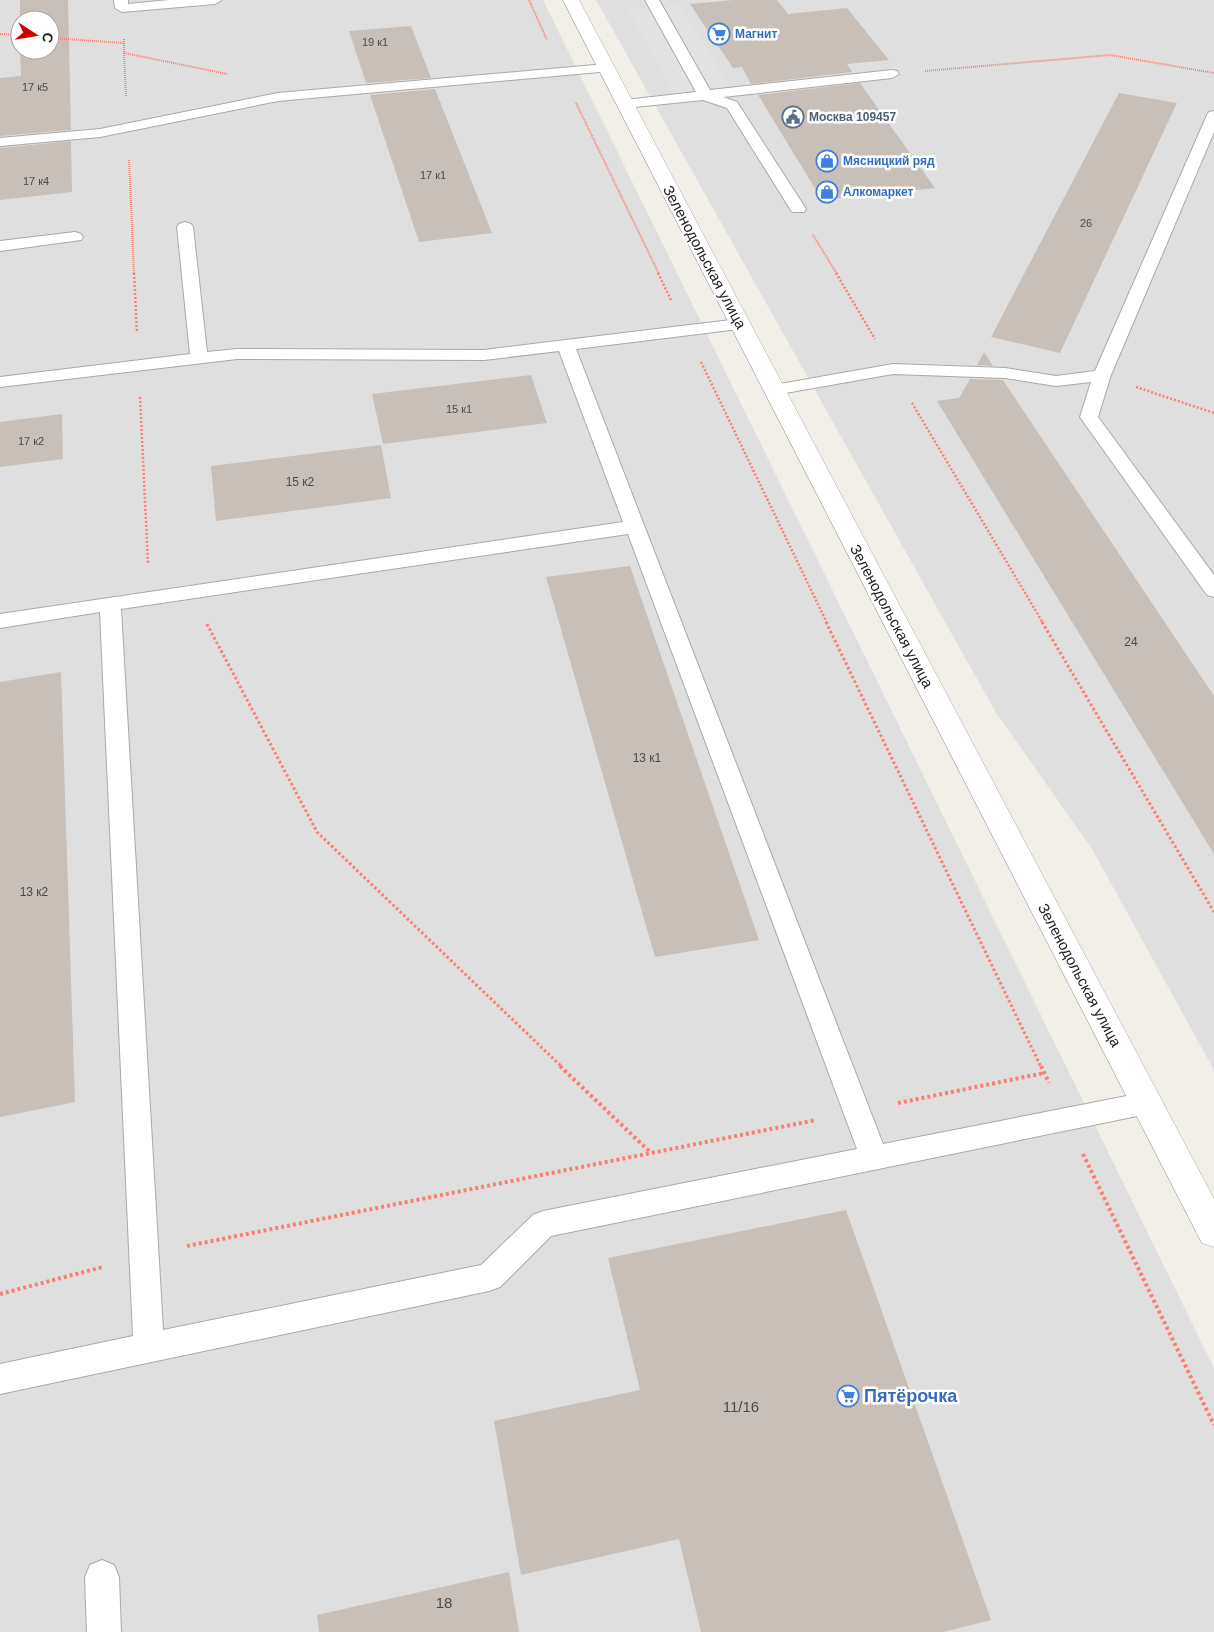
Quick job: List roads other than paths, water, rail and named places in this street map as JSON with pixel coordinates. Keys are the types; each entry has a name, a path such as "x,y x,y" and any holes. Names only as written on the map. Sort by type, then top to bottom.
{"street":[{"name":"Зеленодольская улица","path":"571,0 1214,1232"}],"lane":[{"path":"121,0 122,8 215,0"},
{"path":"652,0 706,96 732,105 798,209"},
{"path":"0,142 100,133 278,97 606,68"},
{"path":"625,104 892,74"},
{"path":"1214,115 1102,375 1089,417 1214,590"},
{"path":"185,227 199,358"},
{"path":"0,246 75,237"},
{"path":"0,382 237,354 484,356 740,324"},
{"path":"566,345 874,1158"},
{"path":"774,390 893,369 1005,373 1056,381 1102,375"},
{"path":"0,621 635,527"},
{"path":"110,604 149,1348"},
{"path":"0,1379 489,1277 543,1224 1147,1104"},
{"path":"102,1577 104,1632"}],"place":[{"name":"Магнит","path":"719,34"},
{"name":"Москва 109457","path":"793,117"},
{"name":"Мясницкий ряд","path":"827,161"},
{"name":"Алкомаркет","path":"827,192"},
{"name":"Пятёрочка","path":"848,1396"}]}
